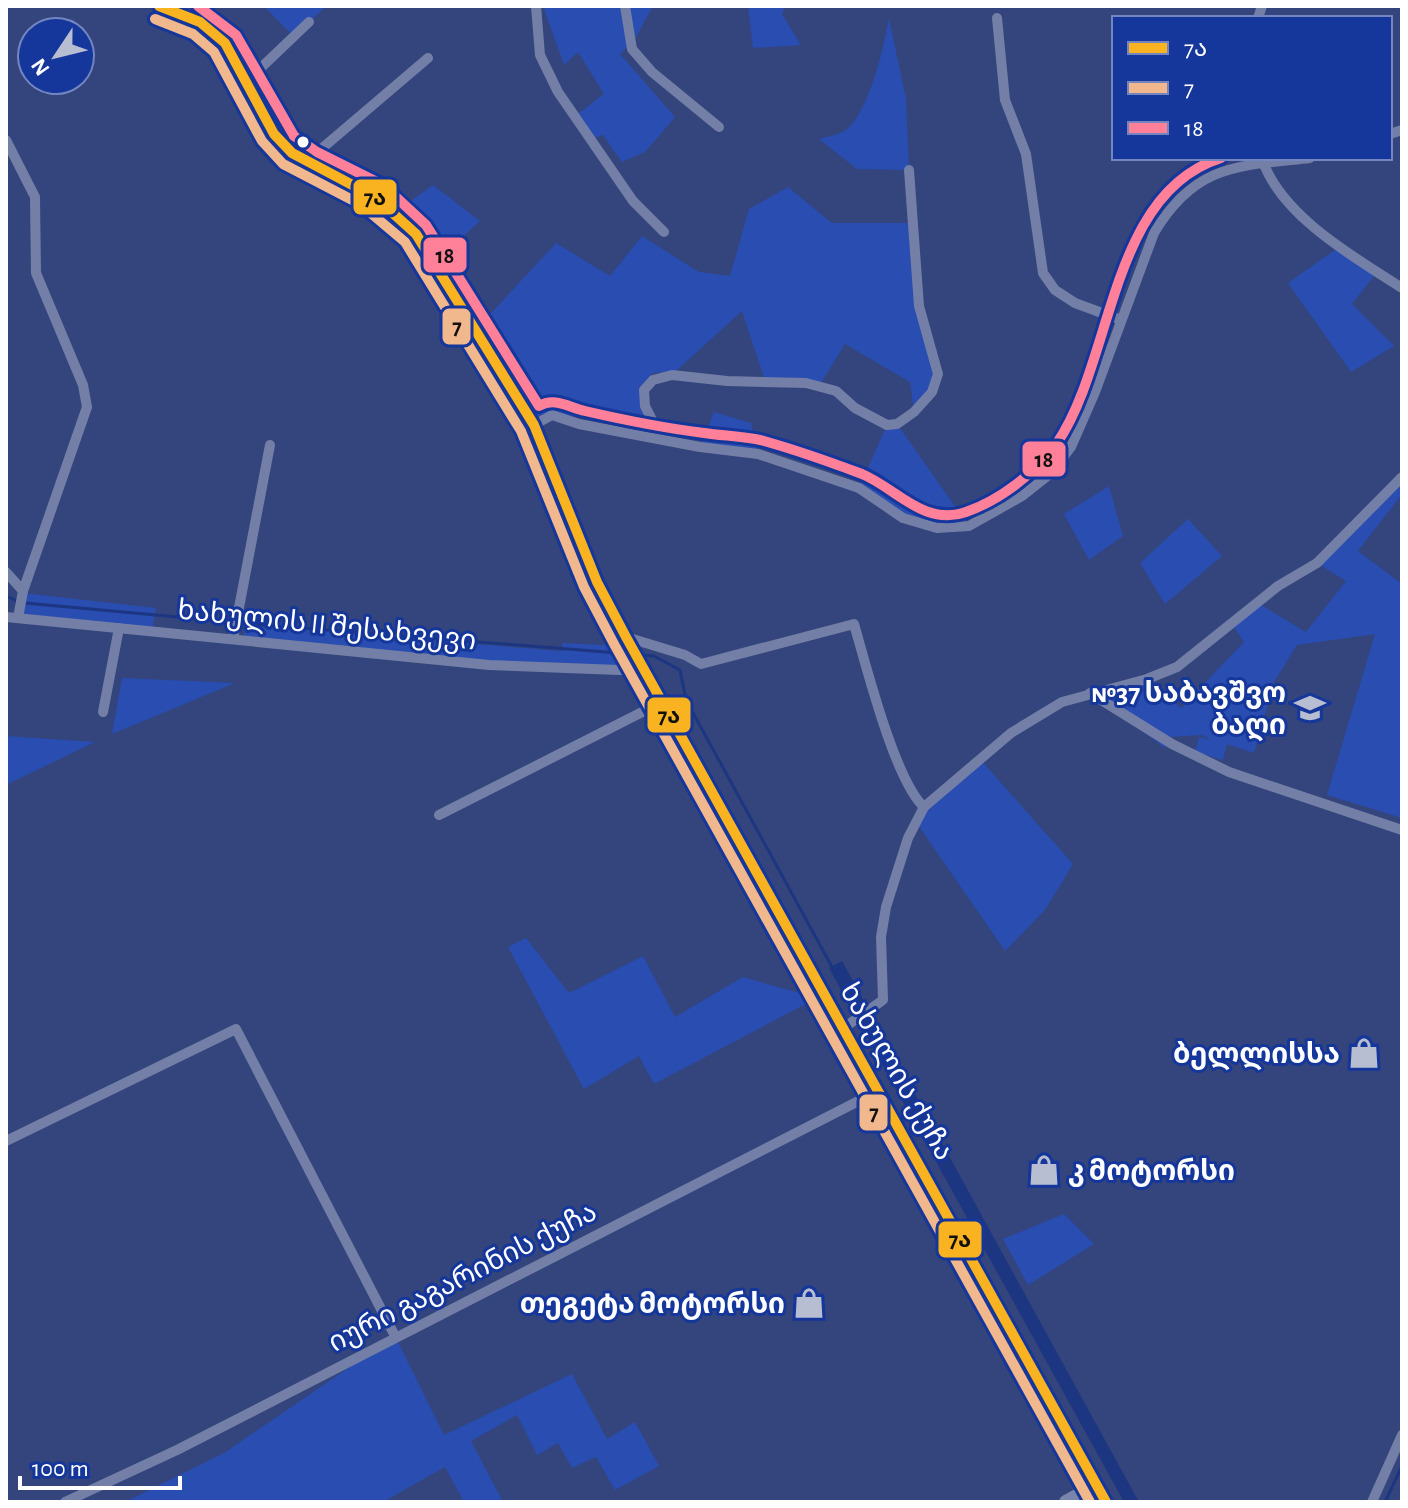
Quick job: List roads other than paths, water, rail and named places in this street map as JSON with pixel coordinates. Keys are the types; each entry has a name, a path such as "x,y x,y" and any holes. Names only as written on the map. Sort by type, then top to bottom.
{"street":[{"path":"159,6 191,15 213,28 230,47 283,146 306,162 359,187 397,211 416,234 534,425 597,582 628,641 685,655 701,664 854,624 903,773 917,801 924,807"},
{"path":"536,6 540,55 558,92 633,201 664,232"},
{"path":"625,6 632,49 652,72 719,127"},
{"path":"997,18 1005,100 1026,154 1043,273 1055,290 1075,303 1121,320"},
{"path":"247,81 309,22"},
{"path":"306,162 428,58"},
{"path":"6,140 35,197 36,273 83,385 87,407 23,592 18,618"},
{"path":"534,425 552,415 579,424 758,454 859,488 903,518 937,528 969,526 1022,496 1051,473 1071,447 1154,233 1168,209 1188,190 1210,177 1232,166 1262,160 1277,191 1339,247 1402,288"},
{"path":"661,438 645,406 644,390 653,380 672,375 727,381 806,383 836,391 855,408 887,425 897,424 923,402 932,392 938,374 919,306 909,170"},
{"path":"233,639 270,445"},
{"path":"845,1027 876,1008 883,1000 881,937 886,907 908,838 924,807 1011,733 1062,702 1147,679 1177,667 1267,594 1317,563 1402,477"},
{"path":"6,572 23,592"},
{"name":"ხახულის II შესახვევი","path":"6,617 489,665 644,669"},
{"path":"103,712 119,628"},
{"name":"ხახულის ქუჩა","path":"628,641 880,1090 1105,1502"},
{"path":"1090,693 1172,744 1229,772 1402,830"},
{"path":"439,815 662,702"},
{"path":"6,1141 236,1029 395,1336"},
{"name":"იური გაგარინის ქუჩა","path":"65,1502 177,1450 880,1090"},
{"path":"1372,1502 1402,1435"},
{"path":"1066,1502 1097,1485"}],"waterway":[{"path":"6,596 17,601"},
{"path":"25,603 232,622"},
{"path":"239,623 631,654"},
{"path":"642,655 654,656 680,670 686,700 832,967"},
{"path":"1385,1502 1402,1466"}],"place":[{"name":"№37 საბავშვო ბაღი","path":"1310,708"},
{"name":"ბელლისსა","path":"1364,1053"},
{"name":"კ მოტორსი","path":"1044,1170"},
{"name":"თეგეტა მოტორსი","path":"809,1303"}]}
